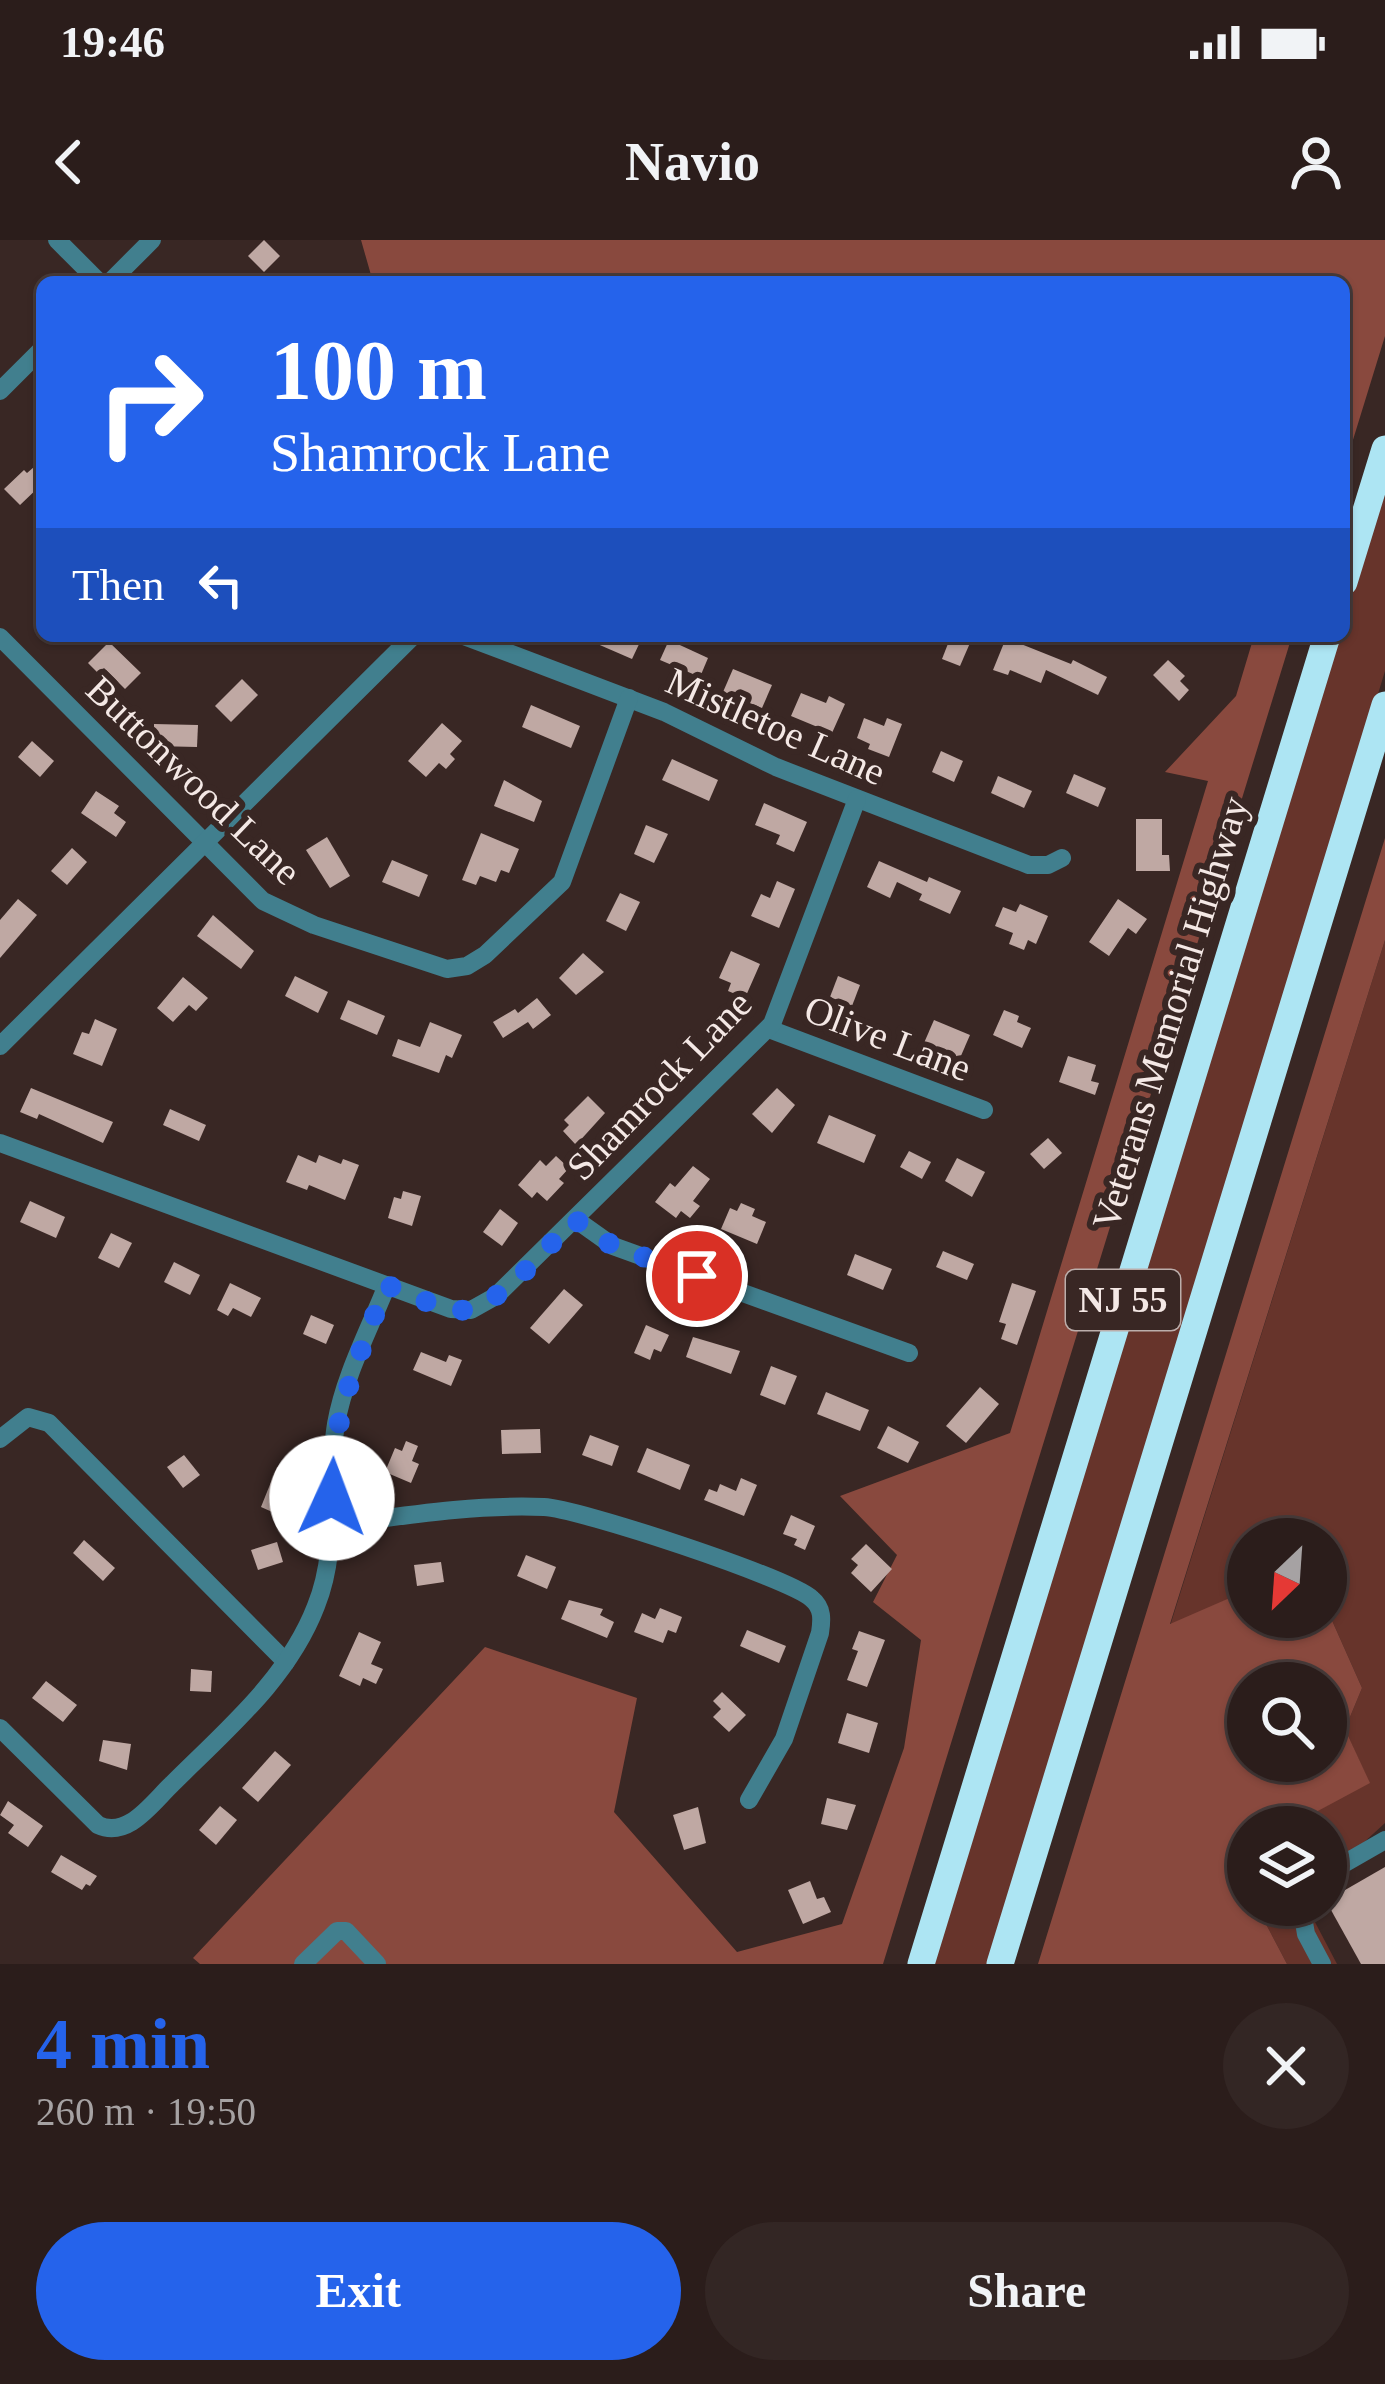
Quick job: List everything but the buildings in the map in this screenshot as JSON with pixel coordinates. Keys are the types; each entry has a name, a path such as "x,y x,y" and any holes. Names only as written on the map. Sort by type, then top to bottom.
{"highway":[{"path":"1350,563 1385,449"},
{"name":"Veterans Memorial Highway","path":"921,1964 1325,642"},
{"name":"NJ 55","path":"1004,1964 1035,1849 1385,705"},
{"path":"910,1964 965,1818"}],"street":[{"path":"57,240 93,276"},
{"path":"116,276 152,240"},
{"path":"0,391 36,355"},
{"name":"Buttonwood Lane","path":"0,638 272,908 435,967 467,966 485,955 562,882 628,698"},
{"path":"0,1046 407,642"},
{"name":"Mistletoe Lane","path":"480,642 628,698 776,767 1030,866 1062,858"},
{"name":"Shamrock Lane","path":"0,1143 451,1309 471,1310 496,1296 769,1029 857,799"},
{"name":"Olive Lane","path":"769,1029 984,1110"},
{"path":"574,1219 613,1246 908,1353"},
{"path":"0,1728 100,1826 118,1829 143,1813 248,1708 286,1663 316,1607 330,1557 332,1471 340,1406 386,1285"},
{"path":"0,1439 28,1418 49,1423 286,1663"},
{"path":"333,1525 509,1506 551,1507 692,1550 809,1596 821,1615 820,1633 784,1739 749,1800"},
{"path":"1347,1862 1385,1840"},
{"path":"1305,1926 1322,1964"},
{"path":"303,1964 337,1931 346,1931 377,1964"}],"shaded area":[{"path":"361,240 1385,240 1385,336 1350,450 1350,276 371,276"},
{"path":"1385,481 1385,671 990,1964 931,1964 1335,642 1350,642 1350,595"},
{"path":"1252,642 1290,642 883,1964 200,1964 193,1958 485,1647 637,1698 614,1812 737,1952 842,1924 904,1748 921,1640 873,1602 897,1555 840,1496 1010,1433 1208,781 1165,772 1236,696"},
{"path":"1385,838 1385,940 1170,1624 1227,1599 1227,1638 1340,1638 1362,1688 1347,1724 1347,1662 1227,1662 1227,1782 1347,1782 1347,1733 1370,1783 1327,1806 1227,1806 1227,1926 1267,1926 1287,1964 1038,1964"},
{"path":"1385,940 1385,1823 1347,1858 1347,1806 1326,1806 1369,1782 1347,1733 1362,1688 1340,1638 1347,1638 1347,1518 1227,1518 1227,1600 1170,1626"},
{"path":"1267,1926 1317,1926 1337,1964 1287,1964"}],"route":[{"path":"332,1498 340,1406 386,1285 451,1309 471,1310 496,1296 574,1219 613,1246 697,1276"}]}
